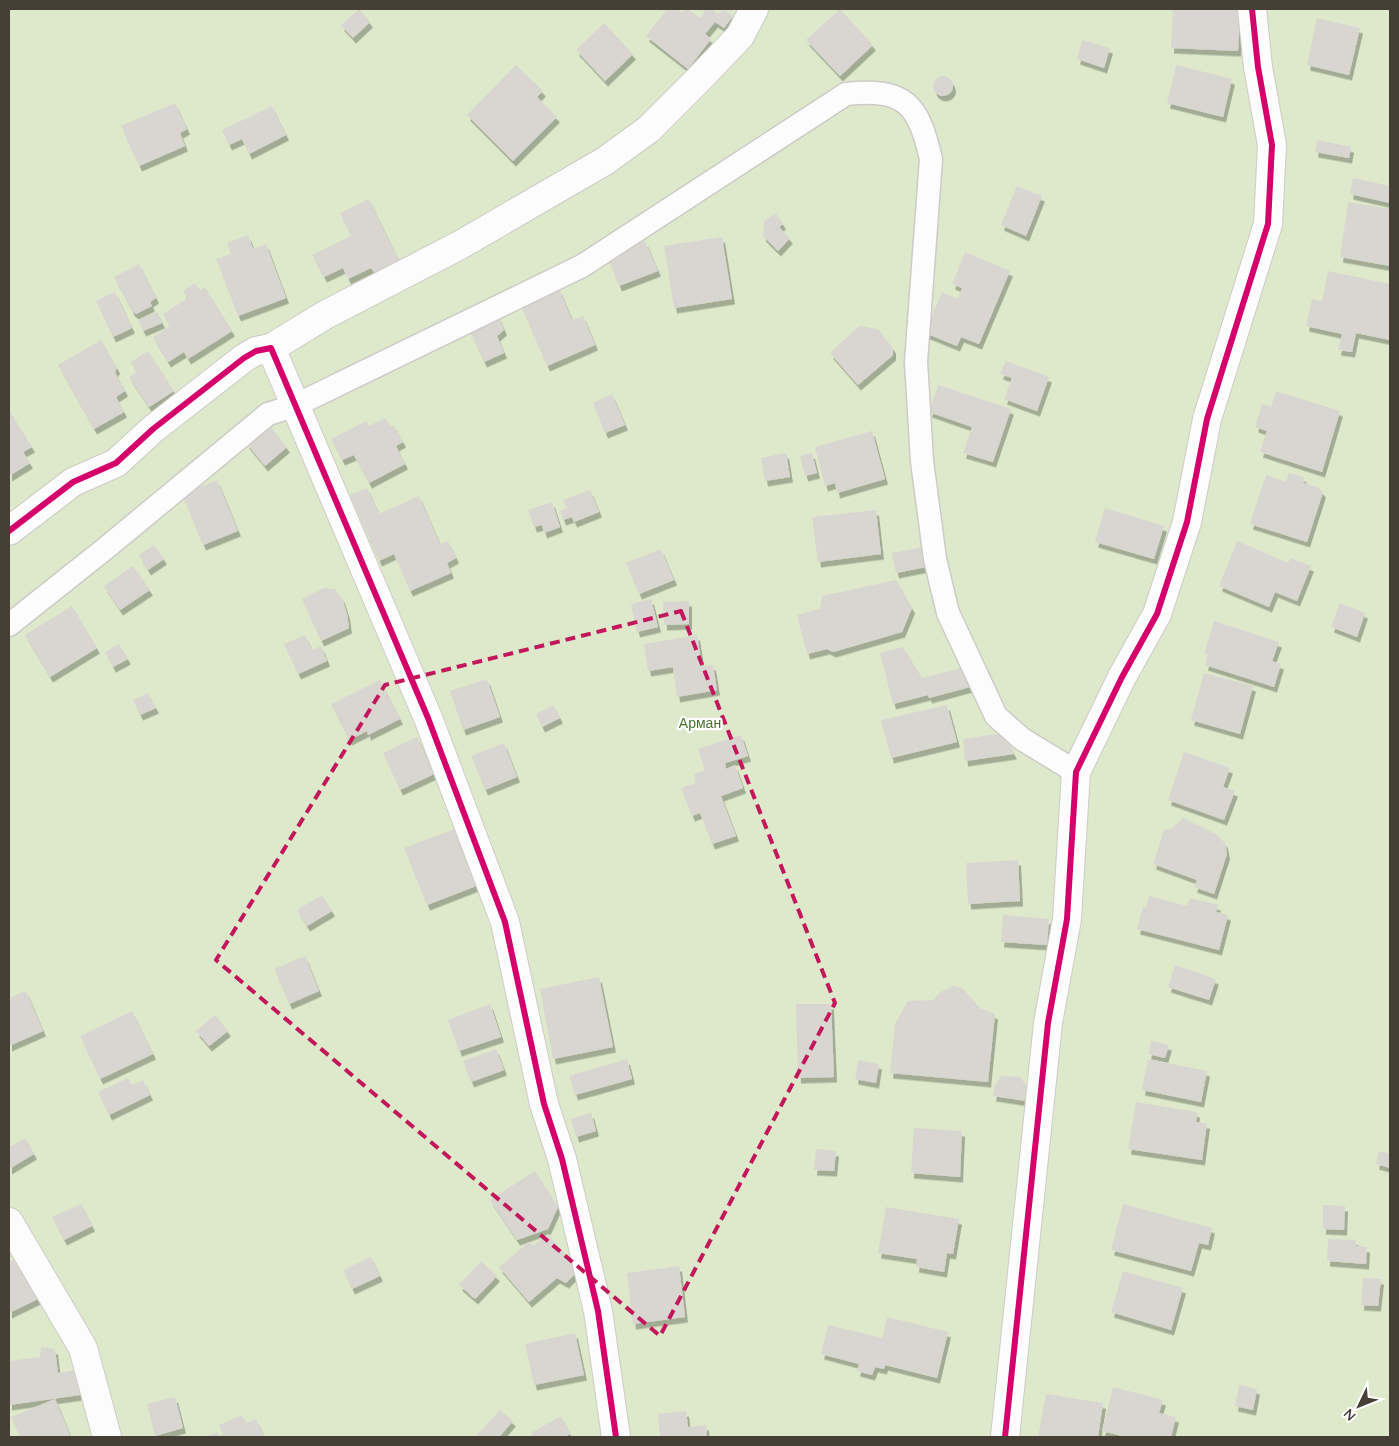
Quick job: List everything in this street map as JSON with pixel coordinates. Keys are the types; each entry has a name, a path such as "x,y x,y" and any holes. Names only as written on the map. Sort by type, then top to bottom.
{"street":[{"path":"9,531 73,482 116,463 153,428 244,358 256,351 270,348 325,315 460,245 605,161 649,129 698,80 740,36 754,9"},
{"path":"1005,1437 1048,1023 1067,919 1076,772 1122,677 1157,614 1187,522 1207,419 1268,224 1272,145 1258,67 1252,9"},
{"path":"270,348 428,718 505,922 544,1104 562,1159 594,1292 616,1437"},
{"path":"9,1222 83,1348 107,1437"}],"lane":[{"path":"9,625 106,548 268,414 294,406 582,266 846,94 872,92 892,96 912,107 923,127 931,159 916,362 922,461 935,559 948,613 996,716 1022,739 1076,772"}],"highlighted area":[{"path":"681,611 835,1003 660,1336 216,960 385,685"}],"green space":[{"name":"Арман","path":"9,9 1390,9 1390,1437 9,1437"}],"building":[{"path":"359,9 370,22 353,38 341,25"},
{"path":"667,9 677,9 681,12 687,9 700,18 706,9 712,9 718,14 724,10 733,16 724,28 715,22 705,34 711,39 688,69 646,36"},
{"path":"840,9 873,45 840,76 806,40"},
{"path":"1173,9 1240,9 1238,51 1171,48"},
{"path":"1317,18 1360,28 1349,75 1307,65"},
{"path":"604,23 633,54 605,81 576,50"},
{"path":"1082,40 1110,48 1104,68 1077,59"},
{"path":"516,65 543,91 537,97 557,117 513,161 467,115"},
{"path":"1176,65 1232,79 1223,117 1167,103"},
{"path":"943,76 950,79 953,86 950,93 943,96 936,93 933,86 936,79"},
{"path":"175,103 187,129 180,133 185,146 139,166 121,126"},
{"path":"272,106 286,135 249,154 242,139 229,145 222,130"},
{"path":"1317,140 1351,147 1349,158 1315,152"},
{"path":"1353,178 1390,186 1390,203 1350,194"},
{"path":"1017,186 1042,196 1026,236 1001,225"},
{"path":"369,199 400,263 375,274 371,268 348,279 343,268 324,277 312,255 351,236 340,213"},
{"path":"1348,202 1390,209 1390,266 1340,257"},
{"path":"776,213 783,224 779,227 790,238 778,251 763,236 764,221"},
{"path":"248,235 253,249 266,244 286,298 238,316 216,259 231,254 227,243"},
{"path":"722,237 732,299 674,308 664,246"},
{"path":"635,240 637,244 645,241 658,271 619,286 605,252"},
{"path":"965,252 1010,271 979,344 961,337 957,346 925,333 942,292 958,299 962,288 952,284"},
{"path":"139,264 156,298 150,302 152,306 136,314 132,311 114,277"},
{"path":"1328,271 1390,284 1390,340 1356,333 1352,352 1338,350 1342,334 1306,326 1312,299 1322,301"},
{"path":"195,283 200,290 205,287 232,331 188,359 184,352 168,362 153,337 170,326 163,314 188,298 183,291"},
{"path":"559,289 572,320 583,316 595,345 547,366 521,306"},
{"path":"115,292 132,328 113,337 96,301"},
{"path":"157,312 162,323 143,331 138,320"},
{"path":"498,316 504,330 497,336 504,353 484,362 469,329"},
{"path":"859,326 878,329 893,348 893,355 858,385 830,353"},
{"path":"101,340 117,368 115,372 125,391 116,397 124,412 94,429 58,365"},
{"path":"148,351 174,391 149,407 129,377 137,372 131,362"},
{"path":"1006,361 1049,377 1037,411 1004,399 1012,378 1000,374"},
{"path":"938,385 1011,409 993,462 963,453 972,427 929,412"},
{"path":"1276,391 1340,411 1322,472 1260,452 1267,431 1255,427 1262,404 1271,407"},
{"path":"612,394 625,425 605,433 593,403"},
{"path":"9,410 32,447 23,452 30,463 9,476"},
{"path":"385,418 391,427 394,425 403,442 396,446 405,464 369,483 354,455 342,460 331,439 366,421 369,426"},
{"path":"268,424 287,447 265,466 246,443"},
{"path":"872,431 885,479 837,493 835,483 825,486 815,447"},
{"path":"786,453 790,477 765,481 761,458"},
{"path":"812,453 817,473 805,476 800,456"},
{"path":"1289,473 1304,477 1303,483 1318,487 1323,492 1307,542 1250,524 1266,475 1286,482"},
{"path":"217,480 238,531 203,545 182,495"},
{"path":"367,488 379,514 419,496 440,544 448,541 456,558 447,563 451,573 410,591 394,554 379,561 350,495"},
{"path":"590,490 599,512 574,522 572,517 563,520 560,511 567,508 563,500"},
{"path":"552,502 560,527 544,533 542,525 534,527 528,510"},
{"path":"1105,508 1164,526 1154,559 1095,542"},
{"path":"876,510 881,554 818,562 812,517"},
{"path":"1237,541 1288,563 1290,558 1311,566 1297,601 1275,592 1269,607 1219,586"},
{"path":"154,545 164,559 148,570 139,555"},
{"path":"923,547 926,567 896,573 892,553"},
{"path":"661,549 674,580 639,594 626,563"},
{"path":"133,566 150,590 120,610 104,586"},
{"path":"896,580 912,608 902,632 833,652 827,649 807,654 797,615 820,609 822,596"},
{"path":"324,588 335,589 342,598 349,628 321,641 302,599"},
{"path":"651,599 658,627 637,632 631,604"},
{"path":"689,601 689,624 664,625 663,602"},
{"path":"1340,603 1365,613 1357,637 1331,627"},
{"path":"72,606 97,648 50,677 25,635"},
{"path":"1214,621 1279,642 1272,661 1281,664 1274,687 1205,665 1208,654 1204,654"},
{"path":"305,635 312,650 321,646 327,661 298,674 284,644"},
{"path":"697,635 702,666 713,665 717,690 677,697 673,667 648,671 644,644"},
{"path":"119,644 128,659 113,667 105,652"},
{"path":"903,647 922,678 965,667 970,687 929,698 928,695 893,704 880,653"},
{"path":"1204,673 1253,686 1240,734 1191,720"},
{"path":"487,679 500,717 463,730 450,691"},
{"path":"380,680 400,719 368,735 367,731 349,740 331,704"},
{"path":"148,693 156,708 140,715 133,700"},
{"path":"553,705 560,718 542,727 536,714"},
{"path":"947,705 957,742 891,758 881,720"},
{"path":"1003,733 1014,754 965,761 963,739"},
{"path":"741,735 748,756 725,763 726,769 735,765 743,788 721,796 736,836 712,844 700,813 692,816 681,788 696,783 694,774 705,770 698,749"},
{"path":"417,737 434,774 400,790 383,753"},
{"path":"504,743 517,777 485,790 471,756"},
{"path":"1184,752 1230,768 1223,787 1235,791 1224,820 1168,800"},
{"path":"1183,818 1216,834 1225,843 1227,854 1214,894 1194,887 1197,880 1153,864 1164,830 1171,829"},
{"path":"454,829 476,886 427,905 404,848"},
{"path":"1018,860 1020,901 968,904 966,863"},
{"path":"322,895 332,911 307,926 297,910"},
{"path":"1149,896 1187,906 1190,898 1218,905 1216,912 1228,915 1219,950 1137,929 1143,907 1146,908"},
{"path":"1003,915 1049,919 1047,945 1001,942"},
{"path":"305,956 319,991 289,1004 274,969"},
{"path":"1175,965 1216,979 1209,1000 1168,987"},
{"path":"599,977 613,1047 553,1059 540,989"},
{"path":"953,986 962,988 980,1008 995,1014 988,1082 890,1073 895,1024 908,1001 934,1000 939,993"},
{"path":"26,991 43,1031 9,1046 9,998"},
{"path":"490,1004 501,1037 459,1051 448,1020"},
{"path":"796,1004 831,1004 834,1077 798,1078"},
{"path":"132,1011 153,1054 100,1079 80,1036"},
{"path":"215,1015 228,1031 209,1046 196,1031"},
{"path":"1151,1041 1169,1045 1165,1058 1148,1054"},
{"path":"496,1049 504,1070 471,1082 463,1061"},
{"path":"627,1059 632,1079 575,1095 569,1076"},
{"path":"1148,1059 1207,1071 1201,1102 1142,1090"},
{"path":"858,1060 879,1064 876,1083 855,1079"},
{"path":"1001,1076 1021,1077 1028,1091 1026,1101 993,1096 995,1085"},
{"path":"128,1078 132,1085 143,1080 150,1095 109,1115 98,1092"},
{"path":"1136,1102 1197,1112 1196,1122 1207,1123 1202,1160 1128,1149"},
{"path":"591,1113 596,1131 576,1137 571,1119"},
{"path":"914,1128 962,1131 960,1177 911,1173"},
{"path":"25,1138 34,1154 9,1169 9,1147"},
{"path":"816,1149 836,1151 834,1171 814,1170"},
{"path":"1379,1151 1390,1154 1390,1168 1376,1164"},
{"path":"535,1171 558,1207 548,1229 517,1240 490,1200"},
{"path":"81,1204 92,1226 64,1240 52,1217"},
{"path":"1123,1204 1212,1228 1208,1245 1199,1243 1191,1271 1111,1250"},
{"path":"1323,1205 1345,1206 1344,1230 1323,1229"},
{"path":"886,1207 959,1219 953,1254 947,1253 944,1272 916,1267 917,1259 878,1253"},
{"path":"548,1234 568,1258 573,1255 583,1266 566,1283 557,1278 529,1302 499,1267 529,1242 533,1246"},
{"path":"1328,1239 1356,1240 1356,1246 1367,1247 1366,1264 1327,1261"},
{"path":"22,1256 42,1297 9,1313 9,1262"},
{"path":"371,1257 380,1276 352,1289 343,1270"},
{"path":"481,1261 497,1276 475,1299 459,1285"},
{"path":"679,1266 685,1317 633,1324 627,1273"},
{"path":"1123,1271 1183,1288 1171,1330 1111,1312"},
{"path":"1363,1278 1381,1279 1378,1306 1361,1305"},
{"path":"887,1317 948,1332 937,1378 885,1365 884,1369 875,1367 872,1375 857,1371 859,1364 821,1354 828,1325 882,1338"},
{"path":"575,1333 584,1375 534,1385 525,1344"},
{"path":"41,1347 55,1349 58,1373 77,1370 80,1395 9,1405 9,1361 40,1357"},
{"path":"1239,1385 1257,1389 1253,1410 1235,1406"},
{"path":"1113,1387 1163,1400 1159,1413 1176,1417 1171,1437 1126,1437 1102,1431"},
{"path":"1046,1394 1103,1403 1098,1437 1038,1437"},
{"path":"175,1397 183,1428 155,1436 147,1404"},
{"path":"55,1399 71,1437 20,1437 11,1417"},
{"path":"500,1410 513,1421 499,1437 480,1437 477,1435"},
{"path":"686,1411 688,1427 706,1425 707,1437 660,1437 658,1414"},
{"path":"242,1415 246,1423 256,1419 264,1437 205,1437 217,1432 219,1436 223,1434 219,1425"},
{"path":"561,1416 570,1434 564,1437 533,1437 531,1433"}],"cycle path":[{"path":"1005,1437 1048,1023 1067,919 1076,772 1122,677 1157,614 1187,522 1207,419 1268,224 1272,145 1258,67 1252,9"},
{"path":"9,531 73,482 116,463 153,429 244,358 256,351 271,348 428,718 505,922 544,1104 562,1159 598,1311 616,1437"}]}
